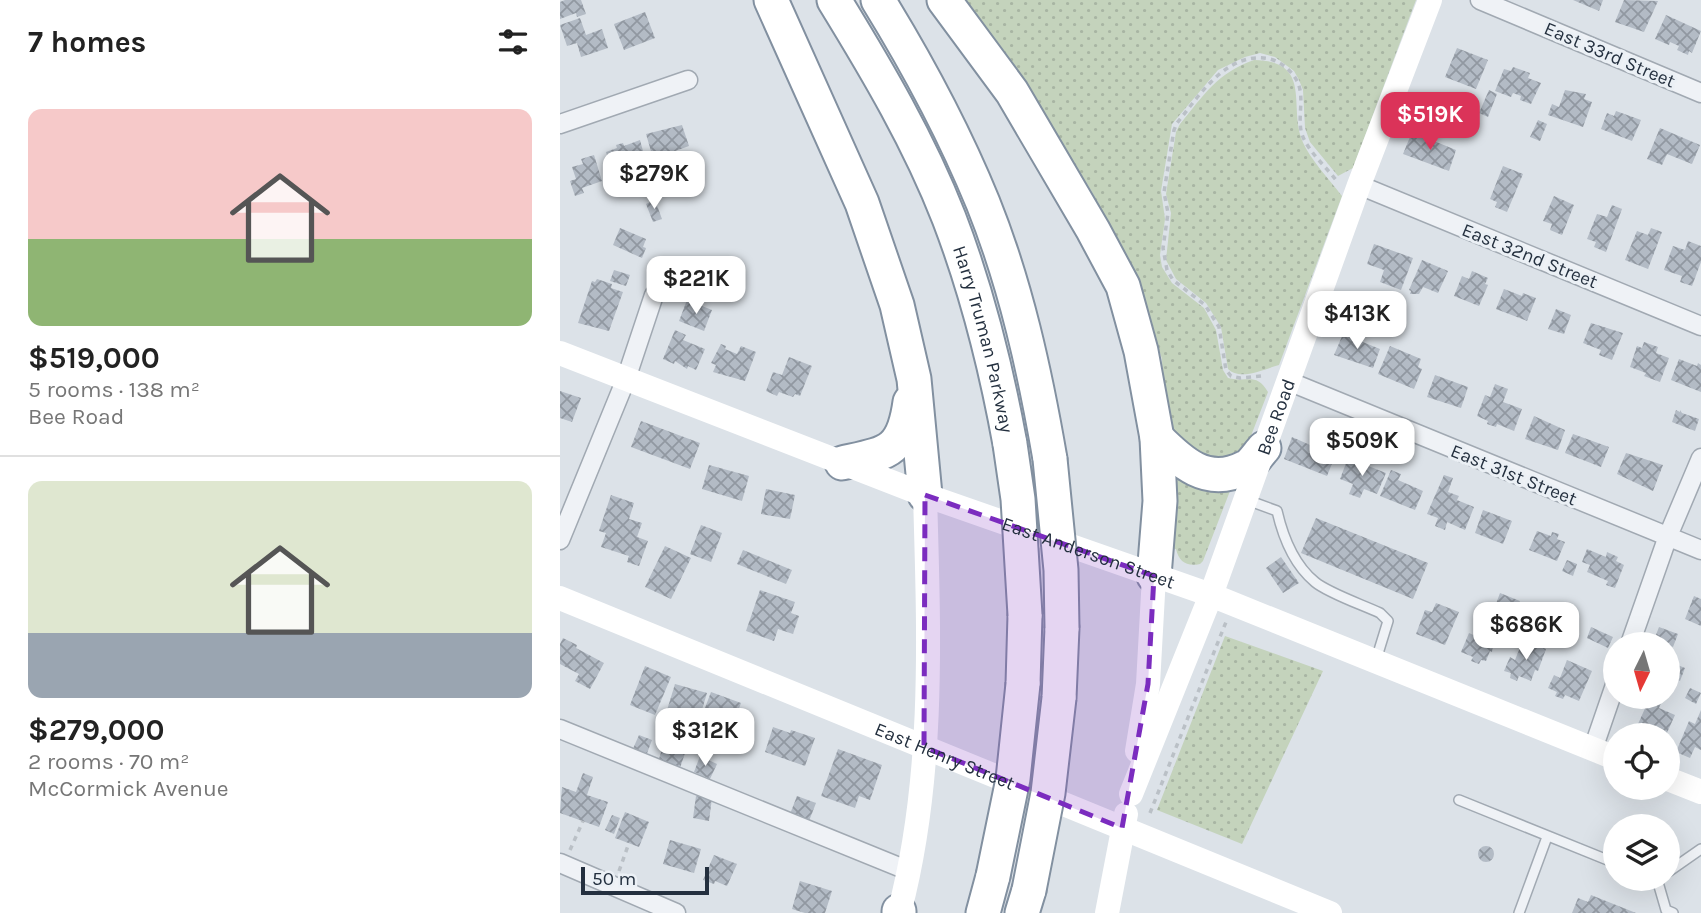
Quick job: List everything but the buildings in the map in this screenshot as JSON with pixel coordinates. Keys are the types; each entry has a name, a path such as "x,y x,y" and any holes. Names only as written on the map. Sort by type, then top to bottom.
{"highway":[{"path":"771,0 862,203 897,305 914,379 925,495"},
{"name":"Harry Truman Parkway","path":"834,0 896,103 949,217 987,338 1010,444 1018,499 1025,615 1023,684 1013,779 983,913"},
{"name":"Harry Truman Parkway","path":"878,0 929,86 983,203 1006,267 1023,328 1038,389 1050,459 1061,570 1059,698 1048,793 1025,902"},
{"path":"944,0 1012,92 1123,286 1141,351 1157,438 1160,501 1154,576"},
{"path":"842,463 882,454 897,444 908,421 914,379"},
{"path":"1157,438 1182,463 1198,471 1222,475 1246,468 1264,448"}],"main road":[{"name":"Bee Road","path":"1130,794 1211,595 1288,381 1348,183 1430,0"},
{"name":"East Anderson Street","path":"560,353 925,495 1211,595 1603,753"},
{"path":"899,912 916,836 924,747 929,622 925,495"},
{"path":"1107,913 1148,684 1154,576"},
{"name":"East Henry Street","path":"560,598 1330,913"},
{"path":"1680,784 1701,792"}],"street":[{"name":"East 33rd Street","path":"1480,0 1701,93"},
{"path":"560,124 688,80"},
{"name":"East 32nd Street","path":"1348,183 1701,326"},
{"path":"560,540 626,379 654,295"},
{"name":"East 31st Street","path":"1288,381 1701,550"},
{"path":"1634,632 1668,537 1701,458"},
{"path":"560,729 909,871"},
{"path":"562,864 676,913"}],"lane":[{"path":"1245,500 1277,510 1293,557 1316,583 1380,613 1388,621 1375,662"},
{"path":"1459,800 1603,858"},
{"path":"1519,913 1547,837"},
{"path":"1680,864 1701,849"},
{"path":"1660,891 1666,910 1673,913"}],"path":[{"path":"1261,376 1231,376 1226,370 1219,327 1205,305 1173,280 1167,270 1163,248 1168,212 1164,192 1177,123 1224,70 1254,58 1278,61 1289,70 1297,82 1303,137 1348,183"},
{"path":"1150,813 1227,620"},
{"path":"562,864 583,821"},
{"path":"613,886 629,844"}],"highlighted area":[{"path":"925,495 1154,576 1148,684 1122,828 924,747"}],"green space":[{"path":"965,0 1416,0 1353,168 1338,176 1310,142 1305,128 1303,90 1299,80 1294,71 1275,57 1260,53 1218,70 1172,124 1161,191 1165,219 1160,255 1162,267 1172,283 1204,308 1216,330 1223,370 1228,378 1256,380 1268,392 1247,446 1234,464 1177,451 1163,395 1162,359 1128,263 1092,192 1015,67"},
{"path":"1254,60 1272,62 1284,68 1291,76 1295,86 1301,137 1313,159 1342,196 1279,365 1239,374 1228,369 1221,327 1206,303 1176,279 1166,260 1171,213 1166,194 1176,132 1180,124 1221,78"},
{"path":"1172,469 1230,491 1200,564 1191,565 1184,562 1176,549 1171,550"},
{"path":"1225,636 1323,671 1242,844 1157,810"}]}
